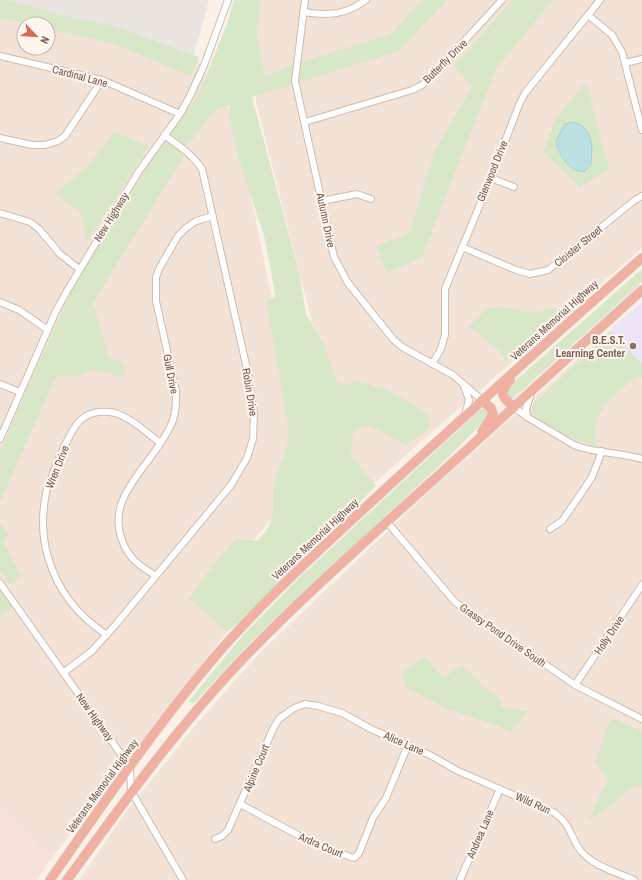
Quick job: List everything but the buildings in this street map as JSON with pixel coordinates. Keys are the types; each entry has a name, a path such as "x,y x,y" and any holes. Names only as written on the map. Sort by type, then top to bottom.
{"highway":[{"name":"Veterans Memorial Highway","path":"50,880 166,718 202,673 261,607 306,563 482,400 642,258"},
{"path":"67,880 131,791 187,722 237,665 290,611 642,290"},
{"path":"514,407 504,398 502,394 503,389 529,357"},
{"path":"473,444 493,414 491,408 482,400"}],"street":[{"name":"New Highway","path":"0,439 56,311 79,269 139,171 180,114 197,82 228,0"},
{"name":"Autumn Drive","path":"305,0 296,81 334,257 348,283 393,339 402,347 453,375 482,400"},
{"path":"304,12 322,15 335,14 347,11 366,0"},
{"name":"Butterfly Drive","path":"305,122 412,90 422,84 435,73 502,0"},
{"name":"Glenwood Drive","path":"432,364 441,349 445,335 445,289 491,178 519,105 525,93 600,0"},
{"path":"588,15 612,35 622,52 642,130"},
{"name":"Cardinal Lane","path":"0,56 102,80 180,114"},
{"path":"625,63 642,59"},
{"path":"0,138 32,145 45,145 58,141 73,124 102,80"},
{"name":"Robin Drive","path":"63,673 92,651 156,576 231,484 247,458 253,439 254,413 247,369 202,168 189,153 164,135"},
{"path":"491,178 514,187"},
{"path":"322,201 357,194 371,199"},
{"name":"Cloister Street","path":"462,247 516,270 530,274 548,270 642,196"},
{"path":"0,214 30,222 39,229 60,254 79,269"},
{"name":"Gull Drive","path":"156,576 140,565 127,551 119,530 118,519 124,496 170,427 176,403 176,391 156,301 156,277 160,267 178,236 196,221 213,216"},
{"path":"0,302 19,310 48,330"},
{"path":"0,384 20,392"},
{"path":"464,385 469,400 465,416"},
{"path":"527,417 526,406 531,391"},
{"path":"514,407 527,417 574,445 582,448 642,459"},
{"name":"Wren Drive","path":"106,635 86,620 77,610 59,584 52,569 47,556 43,526 46,492 67,442 77,424 85,416 93,412 111,412 119,414 160,443"},
{"path":"550,529 562,522 592,477 602,451"},
{"name":"Grassy Pond Drive South","path":"387,522 455,602 575,685 642,719"},
{"name":"New Highway","path":"0,583 130,767"},
{"name":"Holly Drive","path":"575,685 642,586"},
{"name":"Alice Lane","path":"305,704 342,713 371,729 430,754 458,771 500,789"},
{"name":"Alpine Court","path":"214,839 222,836 228,830 274,726 286,713 305,704"},
{"name":"Ardra Court","path":"240,804 309,841 354,858 359,853 373,818 386,798 408,745"},
{"path":"130,767 131,791 183,880"},
{"name":"Andrea Lane","path":"460,880 500,789"},
{"name":"Wild Run","path":"500,789 555,813 563,819 572,832 578,846 585,855 593,861 634,880"}],"shaded area":[{"path":"0,0 209,0 194,55 56,22 56,16 30,16 0,9"},
{"path":"260,0 642,0 642,248 357,498 256,102 257,38"},
{"path":"0,9 30,16 16,16 16,56 56,56 56,22 194,55 235,118 304,456 279,510 203,599 232,625 50,861 0,806"},
{"path":"642,302 642,880 79,880 128,809 200,720 259,654 437,484"},
{"name":"B.E.S.T. Learning Center","path":"642,302 642,365 610,331"},
{"path":"0,806 50,861 37,880 0,880"}],"green space":[{"path":"0,0 8,0 70,17 114,26 199,57 191,76 114,44 56,31 56,16 16,16 16,22 0,18"},
{"path":"234,0 260,0 257,38 265,76 294,65 291,80 293,85 252,97 299,272 306,314 323,343 337,382 348,385 357,381 364,382 375,387 384,388 421,409 429,418 430,423 429,429 406,445 378,430 364,425 353,434 351,456 376,486 236,625 227,632 189,598 214,564 236,539 257,541 269,526 272,519 273,491 278,470 285,452 289,430 266,301 275,296 264,236 238,156 229,118 230,105 215,110 187,146 172,135 171,132 198,96 227,24"},
{"path":"422,0 447,0 399,51 300,82 298,78 301,62 391,34"},
{"path":"512,0 553,0 496,69 422,257 387,273 376,246 410,233 434,152 472,87 454,66"},
{"path":"586,82 609,170 580,187 543,152 556,118","holes":["574,122 583,126 589,134 592,144 591,164"]},
{"path":"114,132 149,146 85,244 86,235 81,213 55,194 89,165"},
{"path":"168,142 184,156 91,306 94,306 109,358 122,361 126,373 122,377 94,370 79,376 56,376 0,502 0,452 39,362 74,286 161,145"},
{"path":"642,269 642,282 514,398 511,399 505,391 506,389"},
{"path":"503,307 530,313 558,308 556,318 505,361 501,353 469,326 483,312 490,308"},
{"path":"610,331 642,364 642,378 637,377 624,386 607,402 599,415 595,426 596,446 565,436 530,412 534,404"},
{"path":"486,407 490,409 486,420 453,453 250,643 194,703 188,702 244,634 300,577 481,409"},
{"path":"0,523 8,534 4,543 21,577 10,584 0,571"},
{"path":"0,589 13,606 0,618"},
{"path":"424,657 443,678 462,665 488,691 499,697 503,708 528,711 511,732 448,709 407,688 402,673"},
{"path":"611,718 642,731 642,787 633,786 616,802 588,821 608,778 595,763"}],"water":[{"path":"574,122 583,126 589,134 592,147 591,164 584,172 573,169 565,161 559,152 556,141 565,124"}],"place":[{"name":"B.E.S.T. Learning Center","path":"633,346"}]}
